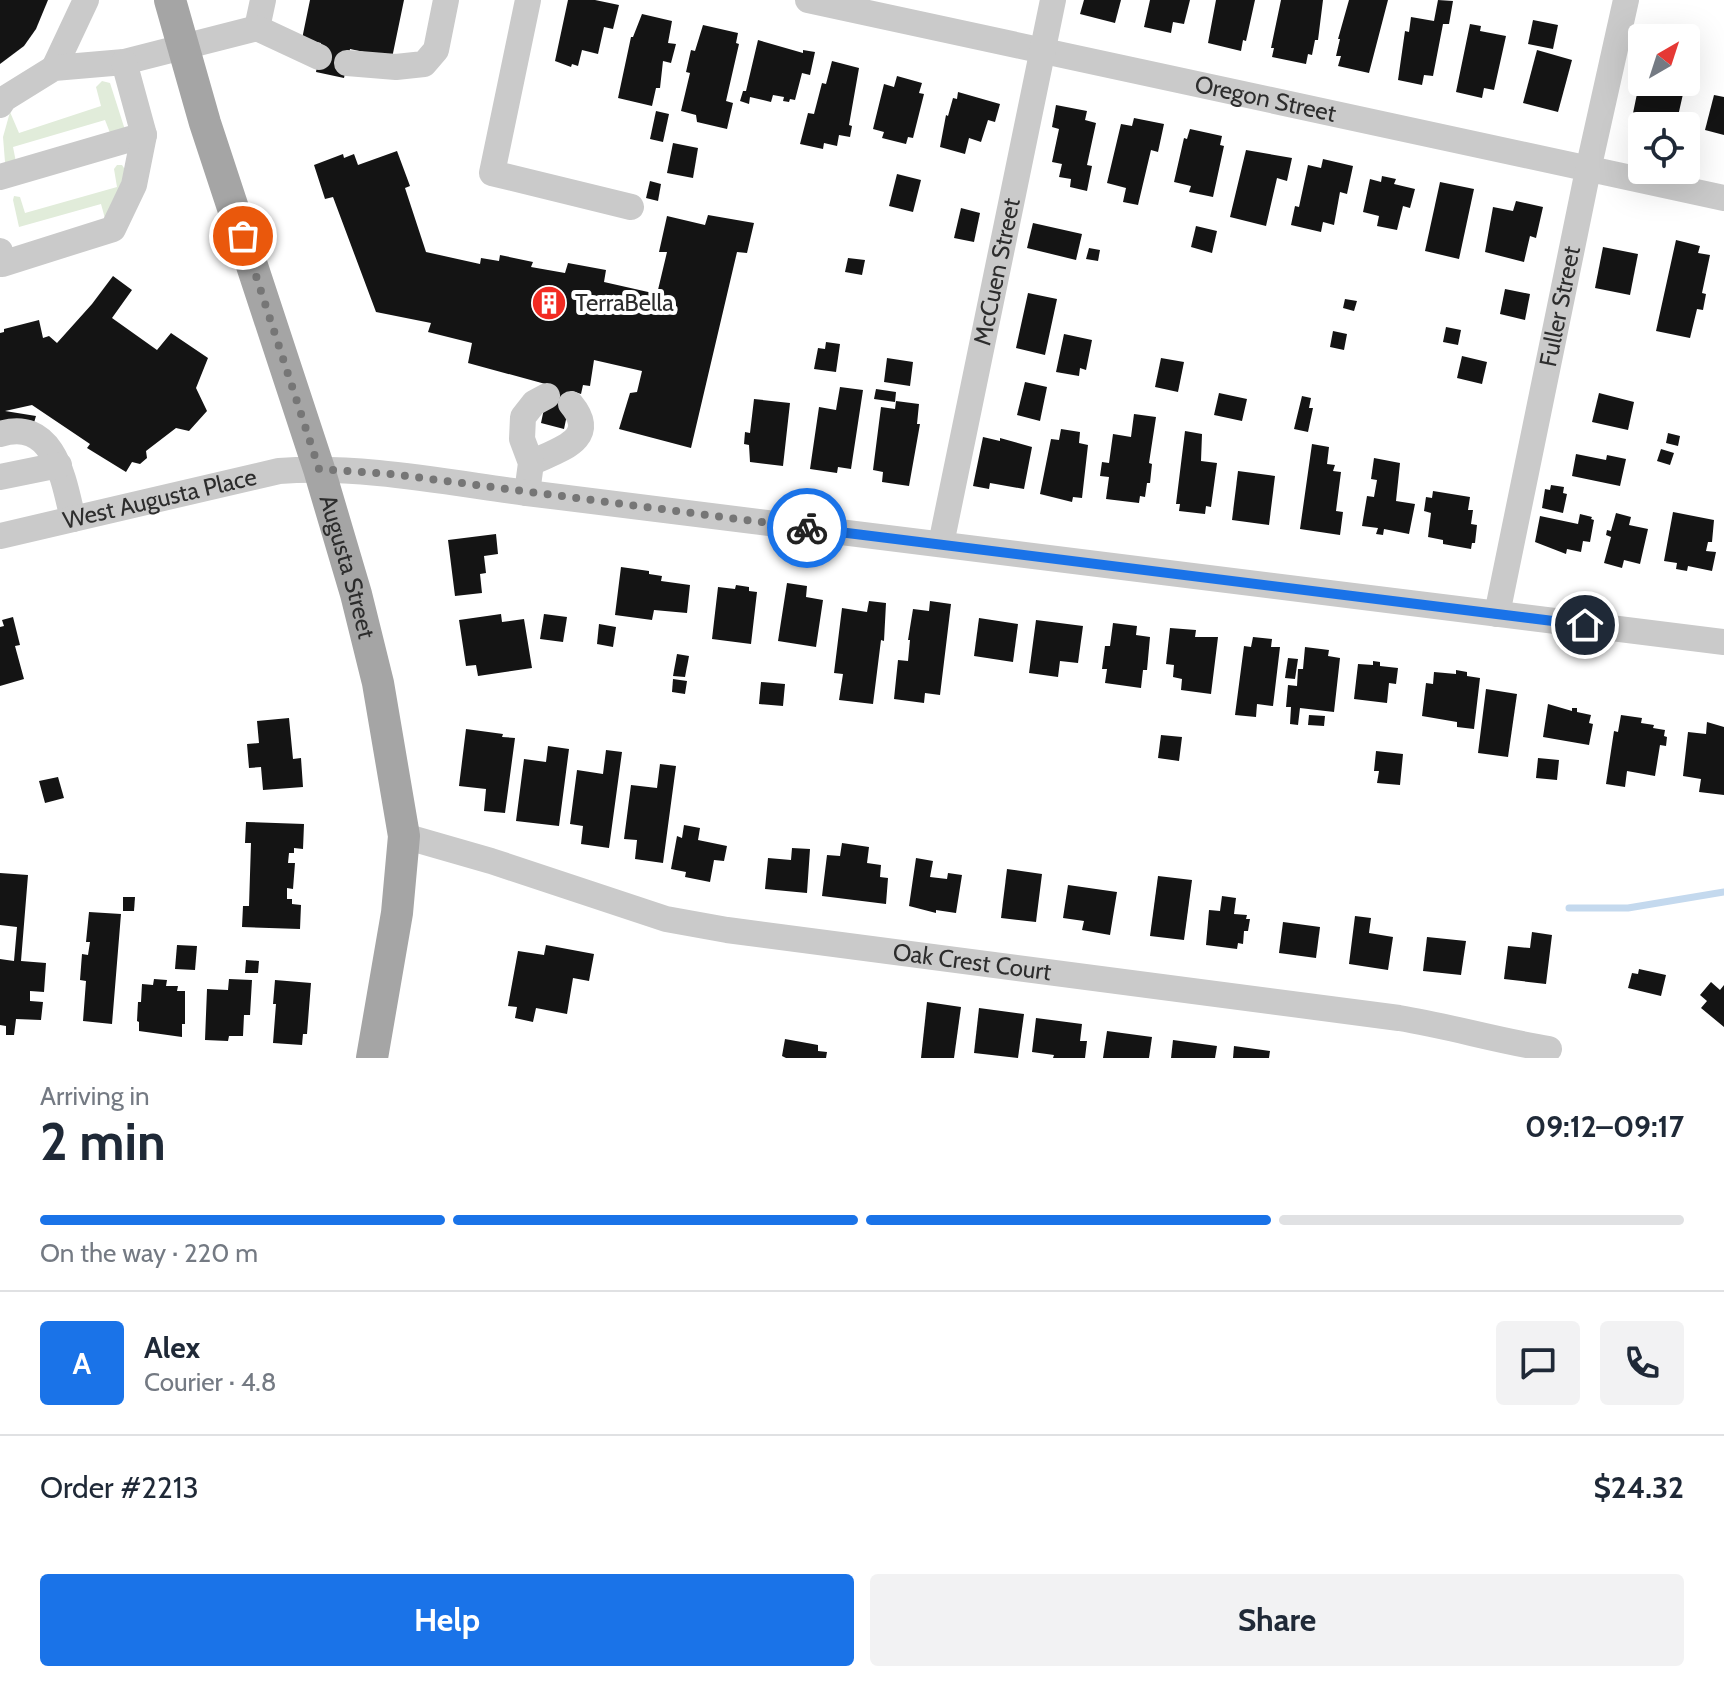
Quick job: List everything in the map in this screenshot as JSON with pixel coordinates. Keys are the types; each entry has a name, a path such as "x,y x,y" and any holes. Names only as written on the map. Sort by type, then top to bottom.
{"main road":[{"name":"Augusta Street","path":"170,0 205,123 319,469 356,594 378,683 404,836 397,913 372,1058"}],"street":[{"path":"54,68 86,0"},
{"path":"257,28 263,0"},
{"path":"347,63 396,67 424,64 436,50 446,0"},
{"path":"528,0 492,173 631,207"},
{"name":"Oregon Street","path":"808,0 1724,198"},
{"name":"McCuen Street","path":"941,544 1053,0"},
{"name":"Fuller Street","path":"1497,614 1626,0"},
{"path":"0,105 4,99 54,68 124,62 257,28 319,57"},
{"path":"0,251 2,264 113,229 134,185 144,135 124,62"},
{"path":"0,177 144,135"},
{"path":"527,493 531,463 522,439 523,417 534,403 559,400 580,414 581,430 574,442 531,463"},
{"path":"0,434 9,431 36,437 56,457 73,519"},
{"path":"0,477 59,465"},
{"name":"West Augusta Place","path":"0,536 279,471 319,469 392,474 1724,642"},
{"name":"Oak Crest Court","path":"404,836 491,861 666,919 727,930 1399,1018 1549,1049"}],"green space":[{"path":"102,81 110,83 126,133 112,138 105,120 13,147 16,162 5,162 3,137 10,112 19,133 101,106 96,87"},
{"path":"122,165 126,171 106,222 101,204 19,227 14,196 20,197 25,213 117,187 114,169"}],"building":[{"path":"0,0 48,0 36,29 24,46 0,64"},
{"path":"310,0 404,0 392,58 350,49 344,78 316,72 321,43 302,39"},
{"path":"568,0 595,0 619,5 613,29 604,27 598,54 582,50 578,66 572,64 571,67 555,61"},
{"path":"1084,0 1121,0 1115,23 1080,14"},
{"path":"1150,0 1190,0 1184,24 1173,22 1171,33 1144,27"},
{"path":"1216,0 1255,0 1241,51 1208,43"},
{"path":"1281,0 1323,0 1318,40 1315,40 1312,55 1308,54 1306,64 1272,57"},
{"path":"1349,0 1388,0 1369,73 1338,66 1341,56 1336,56 1338,39"},
{"path":"1438,0 1453,1 1449,24 1443,24 1433,76 1424,75 1422,85 1398,80 1405,31 1409,32 1411,17 1434,21"},
{"path":"642,14 672,21 668,43 676,44 671,63 663,61 660,88 656,88 652,106 618,98 631,37"},
{"path":"1533,20 1558,25 1553,49 1528,44"},
{"path":"1470,24 1481,26 1480,31 1506,36 1494,90 1484,88 1482,98 1456,92"},
{"path":"703,25 738,33 736,43 739,44 726,101 733,103 727,129 697,122 696,115 681,111 690,73 686,72 691,50 695,51"},
{"path":"758,40 803,53 803,50 815,52 810,75 802,73 795,100 783,101 784,97 773,95 771,102 750,97 749,104 740,101 743,91 746,91"},
{"path":"1537,50 1572,60 1558,112 1523,103"},
{"path":"832,61 859,68 849,125 852,126 850,137 839,135 837,146 824,143 823,149 800,144 808,113 814,114"},
{"path":"897,76 922,83 919,93 924,94 913,138 908,137 906,144 882,138 884,132 873,129 884,84 894,87"},
{"path":"958,92 1000,104 995,122 988,120 981,142 969,138 965,154 940,147 946,115"},
{"path":"1714,95 1724,97 1724,135 1705,130"},
{"path":"1637,96 1683,96 1679,112 1633,112"},
{"path":"1056,105 1087,111 1085,120 1096,123 1087,165 1092,166 1087,191 1070,187 1071,179 1059,177 1062,164 1052,162 1059,129 1052,127"},
{"path":"656,111 669,114 663,142 650,139"},
{"path":"1134,118 1164,124 1158,152 1151,150 1138,205 1123,202 1126,188 1107,183 1121,124 1132,126"},
{"path":"1190,129 1222,136 1220,145 1224,146 1213,197 1189,192 1191,186 1174,182 1184,138 1187,139"},
{"path":"673,143 698,148 693,178 667,173"},
{"path":"1246,150 1292,158 1287,181 1277,178 1266,226 1230,217"},
{"name":"TerraBella","path":"397,151 410,186 405,188 426,252 480,264 481,258 499,261 500,255 533,262 531,267 565,273 568,263 606,270 604,282 657,294 667,252 659,252 667,216 705,225 708,215 754,223 747,253 737,252 691,448 619,429 630,393 637,392 642,371 594,360 590,386 583,385 581,394 572,391 564,429 541,423 549,385 468,363 472,343 428,332 431,323 376,312 333,197 325,199 314,165 343,154 344,158 354,154 358,165"},
{"path":"1323,159 1353,166 1347,194 1340,192 1334,225 1323,222 1321,232 1291,225 1295,206 1299,207 1308,165 1321,168"},
{"path":"897,174 921,180 913,212 889,206"},
{"path":"1382,176 1396,179 1394,184 1415,189 1410,208 1403,206 1397,230 1377,226 1379,216 1363,212 1370,179 1381,182"},
{"path":"650,181 661,184 658,201 646,198"},
{"path":"1440,182 1474,189 1459,259 1425,251"},
{"path":"1516,201 1543,207 1536,238 1530,236 1524,262 1485,252 1493,207 1513,211"},
{"path":"961,208 980,213 974,242 954,238"},
{"path":"1033,223 1082,234 1076,260 1027,248"},
{"path":"1196,226 1217,231 1212,253 1191,247"},
{"path":"1676,240 1700,246 1698,253 1710,255 1702,293 1706,294 1703,310 1697,309 1690,338 1656,331"},
{"path":"1603,247 1638,254 1630,295 1595,288"},
{"path":"1089,248 1100,250 1098,261 1086,259"},
{"path":"848,258 865,260 862,275 845,272"},
{"path":"113,276 132,290 112,318 157,350 171,333 208,358 196,388 207,411 189,431 176,428 146,451 147,458 140,464 132,462 126,472 87,448 90,444 32,405 5,411 36,416 33,426 0,425 0,333 4,329 39,320 43,338 49,336 57,343"},
{"path":"1505,289 1530,294 1525,320 1500,314"},
{"path":"1028,293 1057,299 1045,355 1016,348"},
{"path":"1345,299 1357,301 1354,311 1343,308"},
{"path":"1446,327 1461,330 1458,345 1443,342"},
{"path":"1333,331 1347,334 1344,350 1330,347"},
{"path":"1064,334 1092,340 1086,370 1080,368 1079,376 1056,372"},
{"path":"826,342 840,344 836,372 814,369 818,348 825,349"},
{"path":"1462,356 1487,362 1482,384 1457,378"},
{"path":"887,358 913,362 910,386 884,382"},
{"path":"1161,358 1184,362 1178,392 1155,387"},
{"path":"1025,382 1047,387 1040,421 1017,415"},
{"path":"840,387 863,390 851,469 838,467 837,473 810,469 819,407 836,410"},
{"path":"876,389 896,392 895,402 874,399"},
{"path":"1219,393 1247,399 1242,421 1214,415"},
{"path":"1599,393 1634,402 1628,430 1592,422"},
{"path":"1302,396 1311,398 1309,408 1313,408 1308,432 1294,429"},
{"path":"754,399 790,403 783,466 750,462 749,445 744,444 745,432 750,433"},
{"path":"896,401 919,404 917,424 920,424 909,486 882,482 883,472 873,470 881,407 895,409"},
{"path":"1134,414 1156,417 1149,463 1152,464 1150,483 1147,483 1145,497 1140,496 1139,503 1106,499 1109,477 1100,476 1102,462 1109,463 1113,434 1131,437"},
{"path":"1061,429 1080,432 1079,443 1088,445 1082,498 1073,497 1072,502 1040,494 1051,439 1059,440"},
{"path":"1185,431 1202,434 1201,461 1217,463 1211,507 1206,506 1205,514 1179,511 1180,504 1176,504"},
{"path":"1668,433 1680,436 1678,446 1666,443"},
{"path":"983,437 1000,441 1000,438 1032,447 1024,489 990,483 989,489 973,486"},
{"path":"1312,444 1329,447 1327,464 1335,465 1333,471 1341,472 1336,511 1343,512 1340,535 1300,529"},
{"path":"1661,449 1674,453 1670,465 1657,461"},
{"path":"1576,454 1606,460 1607,455 1626,459 1620,486 1572,476"},
{"path":"1374,458 1400,463 1396,501 1415,504 1409,534 1384,529 1383,535 1376,534 1378,528 1362,526 1367,496 1374,497 1377,480 1371,479"},
{"path":"1238,471 1275,476 1269,525 1232,520"},
{"path":"1551,485 1564,487 1563,493 1567,494 1563,513 1542,508 1545,489 1550,490"},
{"path":"1433,491 1470,497 1468,510 1473,510 1471,524 1477,525 1475,543 1472,543 1471,549 1443,544 1443,540 1428,537 1431,513 1424,511 1426,497 1432,498"},
{"path":"1673,512 1714,520 1712,542 1708,542 1706,551 1716,552 1712,571 1688,566 1687,571 1676,569 1677,563 1664,561"},
{"path":"1616,513 1631,517 1629,525 1648,529 1640,564 1624,560 1622,568 1604,563 1611,537 1606,535 1607,530 1611,531"},
{"path":"1580,514 1594,520 1590,542 1583,541 1581,552 1567,549 1566,554 1535,542 1540,516 1578,524"},
{"path":"496,534 498,554 484,556 486,573 480,574 482,593 455,596 448,540"},
{"path":"621,567 649,571 649,574 662,576 661,581 690,585 687,613 654,610 652,620 615,615"},
{"path":"787,583 807,586 806,597 823,600 816,647 778,641"},
{"path":"736,585 757,592 751,644 712,639 718,587 735,589"},
{"path":"869,601 886,603 884,641 881,640 873,704 839,700 843,674 834,673 842,608 867,612"},
{"path":"930,601 951,604 940,695 925,693 924,703 894,699 898,660 908,661 913,609 929,611"},
{"path":"501,614 502,622 524,619 532,668 478,676 476,665 466,666 459,620"},
{"path":"544,614 567,617 563,642 540,639"},
{"path":"13,617 20,645 15,646 24,679 0,686 0,627 4,626 2,620"},
{"path":"979,618 1018,624 1013,662 974,656"},
{"path":"1036,620 1083,626 1078,663 1060,661 1058,677 1029,673"},
{"path":"1113,623 1137,626 1136,635 1150,637 1147,670 1143,670 1141,688 1105,683 1107,669 1102,669 1105,646 1110,646"},
{"path":"599,624 616,627 613,647 597,644"},
{"path":"1170,628 1196,630 1195,637 1218,637 1211,694 1181,690 1182,679 1173,677 1174,665 1166,664"},
{"path":"1253,637 1272,639 1271,647 1280,647 1273,706 1257,704 1256,717 1235,715 1244,646 1251,647"},
{"path":"1305,647 1329,650 1328,656 1340,658 1334,712 1300,708 1298,725 1290,724 1291,707 1286,707 1288,685 1297,686 1298,669 1303,669"},
{"path":"677,654 689,656 685,677 673,676"},
{"path":"1288,658 1298,659 1295,679 1285,678"},
{"path":"1373,661 1380,662 1380,666 1398,668 1396,684 1389,683 1387,703 1354,699 1358,664 1373,665"},
{"path":"1456,670 1480,678 1474,729 1457,727 1457,722 1422,716 1426,683 1433,684 1434,672 1456,674"},
{"path":"673,679 687,681 685,694 672,692"},
{"path":"761,682 785,684 783,706 759,704"},
{"path":"1486,689 1517,694 1508,757 1478,753"},
{"path":"1548,704 1572,711 1572,708 1577,708 1577,712 1591,715 1589,723 1593,724 1589,745 1543,737"},
{"path":"1309,715 1325,716 1324,726 1308,725"},
{"path":"1621,715 1642,718 1641,723 1665,730 1664,736 1667,737 1666,746 1660,745 1655,776 1627,771 1625,787 1606,784 1614,731 1618,732"},
{"path":"289,718 293,759 301,758 303,787 263,790 261,767 249,768 247,744 259,743 257,721"},
{"path":"1707,722 1724,727 1724,795 1699,792 1701,779 1683,776 1688,732 1706,734"},
{"path":"466,729 515,738 505,813 484,811 486,789 459,786"},
{"path":"1161,735 1182,737 1179,761 1158,758"},
{"path":"548,746 569,749 559,826 516,821 524,759 546,762"},
{"path":"606,750 622,752 609,848 581,844 583,826 570,824 577,770 603,774"},
{"path":"1376,751 1403,754 1400,785 1377,783 1379,771 1374,771"},
{"path":"1538,758 1559,760 1557,780 1536,778"},
{"path":"660,764 676,766 663,863 635,859 637,840 624,839 631,785 657,788"},
{"path":"58,777 64,798 45,803 39,781"},
{"path":"246,822 304,824 303,849 294,848 294,853 289,853 288,863 295,863 293,889 287,888 287,899 292,899 292,904 301,905 300,929 242,927 243,906 249,906 251,843 245,843"},
{"path":"684,825 700,828 698,840 727,846 724,861 714,860 710,882 685,877 686,872 671,869 677,836 682,838"},
{"path":"842,843 869,847 867,863 881,865 880,877 888,878 886,904 822,896 827,855 840,856"},
{"path":"792,848 810,849 807,893 765,889 768,858 791,860"},
{"path":"916,858 933,861 930,877 947,879 948,873 962,875 956,913 936,910 936,913 909,906"},
{"path":"1007,869 1042,874 1036,922 1001,918"},
{"path":"0,873 28,875 21,961 46,963 44,992 30,991 30,1001 43,1002 41,1020 16,1019 14,1035 6,1035 6,1026 0,1025 0,959 14,961 17,927 0,925"},
{"path":"1158,876 1192,880 1184,940 1150,936"},
{"path":"1068,885 1117,892 1110,935 1082,930 1084,921 1063,918"},
{"path":"1222,896 1236,898 1234,914 1247,915 1246,919 1250,919 1248,931 1244,931 1243,944 1238,943 1237,949 1206,945 1209,910 1220,911"},
{"path":"123,897 135,897 134,911 123,911"},
{"path":"89,912 121,914 112,1024 83,1021 86,981 80,980 82,954 88,955 90,942 86,942"},
{"path":"1355,916 1371,918 1369,933 1393,937 1388,970 1349,964"},
{"path":"1283,922 1320,927 1316,958 1279,953"},
{"path":"1532,932 1552,935 1546,984 1504,979 1508,946 1530,948"},
{"path":"1427,937 1466,941 1461,975 1423,971"},
{"path":"177,945 197,946 195,970 175,969"},
{"path":"546,945 594,954 589,981 573,978 567,1014 536,1008 533,1022 515,1018 517,1007 508,1006 518,951 544,955"},
{"path":"246,960 259,961 258,973 245,973"},
{"path":"1639,969 1666,975 1661,996 1628,988 1632,973 1638,974"},
{"path":"154,979 167,980 166,986 178,986 177,991 185,991 182,1037 139,1031 138,1002 141,1002 142,984 153,985"},
{"path":"229,979 252,980 250,1015 244,1015 243,1036 229,1036 228,1041 205,1040 207,989 228,990"},
{"path":"275,980 311,983 307,1034 303,1034 302,1045 273,1043"},
{"path":"1711,982 1720,990 1724,985 1724,1027 1701,1008 1707,1001 1700,995"},
{"path":"927,1002 961,1007 954,1058 921,1058"},
{"path":"979,1008 1024,1014 1018,1058 974,1053"},
{"path":"1036,1018 1082,1024 1080,1041 1087,1041 1085,1058 1053,1058 1054,1055 1032,1052"},
{"path":"1107,1031 1152,1037 1149,1058 1103,1058"},
{"path":"785,1039 818,1045 818,1051 827,1052 826,1058 786,1058 782,1056"},
{"path":"1173,1040 1217,1046 1215,1058 1171,1058"},
{"path":"1234,1046 1270,1051 1269,1058 1233,1058"}],"waterway":[{"path":"1569,908 1628,908 1724,892"}],"way so far":[{"path":"243,236 319,469 392,474 807,528"}],"place":[{"name":"TerraBella","path":"549,303"}],"route":[{"path":"807,528 1585,625"}]}
